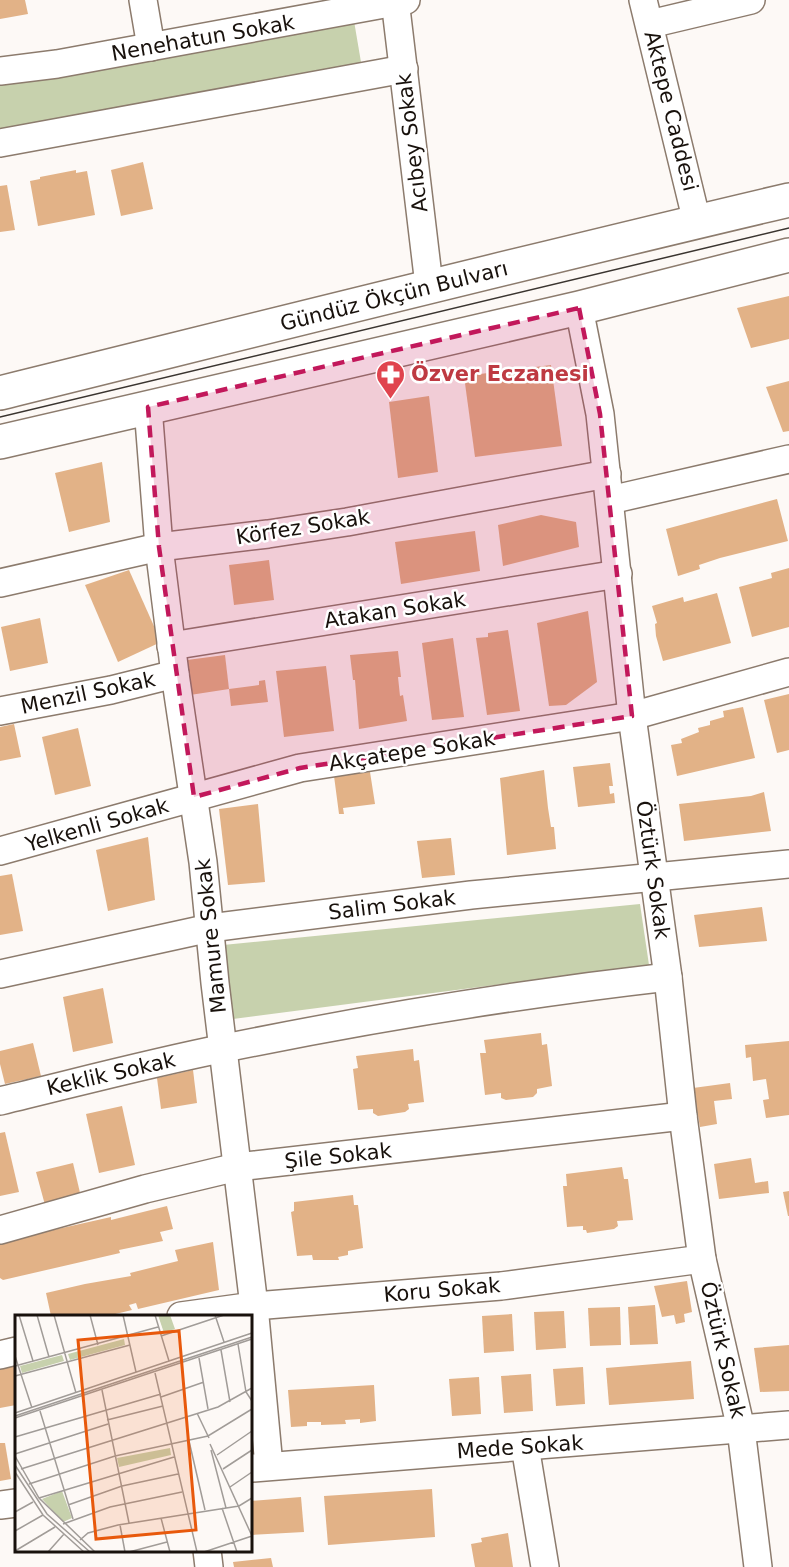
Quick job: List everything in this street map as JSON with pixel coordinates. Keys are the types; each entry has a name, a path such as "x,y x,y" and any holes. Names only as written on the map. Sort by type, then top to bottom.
{"street":[{"path":"142,0 152,47"},
{"path":"647,12 751,0"},
{"name":"Nenehatun Sokak","path":"0,71 57,64 399,1"},
{"name":"Acıbey Sokak","path":"399,1 404,69 429,285"},
{"name":"Aktepe Caddesi","path":"647,12 698,222"},
{"path":"0,143 404,69"},
{"name":"Gündüz Ökçün Bulvarı","path":"0,393 242,335 429,285 789,200"},
{"path":"0,442 579,308 789,255"},
{"name":"Öztürk Sokak","path":"579,308 600,414 633,716 668,977 702,1259 741,1429 758,1567"},
{"name":"Mamure Sokak","path":"148,407 159,548 203,862 254,1306 260,1467"},
{"path":"610,500 789,459"},
{"name":"Körfez Sokak","path":"0,583 159,548 347,522 607,474"},
{"name":"Atakan Sokak","path":"171,646 618,574"},
{"name":"Akçatepe Sokak","path":"194,797 300,768 633,716 789,672"},
{"name":"Menzil Sokak","path":"0,711 111,690 175,674"},
{"name":"Yelkenli Sokak","path":"0,851 194,797"},
{"name":"Salim Sokak","path":"0,974 210,928 471,895 789,864"},
{"name":"Keklik Sokak","path":"0,1101 223,1048 404,1014 576,988 668,977"},
{"name":"Şile Sokak","path":"0,1230 145,1189 237,1167 683,1116"},
{"name":"Koru Sokak","path":"194,1315 254,1306 501,1286 702,1259"},
{"path":"0,1355 15,1351"},
{"name":"Mede Sokak","path":"260,1467 789,1425"},
{"path":"525,1446 545,1567"},
{"path":"0,1505 15,1503"},
{"path":"207,1552 209,1567"}],"highlighted area":[{"path":"579,308 600,414 632,716 300,768 194,797 159,547 148,407"}],"green space":[{"path":"354,21 362,68 0,131 0,82"},
{"path":"640,904 649,965 233,1019 223,945"}],"building":[{"path":"0,0 25,0 28,14 0,19"},
{"path":"143,162 153,209 121,216 111,170"},
{"path":"76,170 76,173 87,171 95,215 38,226 30,181"},
{"path":"7,185 15,230 0,232 0,186"},
{"path":"789,296 789,339 751,348 737,308"},
{"path":"551,365 562,446 475,457 464,376"},
{"path":"789,381 789,431 783,432 766,387"},
{"path":"429,396 438,472 398,478 389,402"},
{"path":"102,462 110,522 69,532 55,473"},
{"path":"777,499 788,541 720,558 699,565 700,569 678,576 666,529"},
{"path":"541,515 576,522 579,547 503,566 498,525"},
{"path":"475,531 480,571 401,584 395,542"},
{"path":"269,560 274,600 234,605 229,565"},
{"path":"789,568 789,627 752,637 739,587 772,578 771,573"},
{"path":"129,570 161,642 118,662 85,585"},
{"path":"717,593 731,643 663,661 656,636 655,624 657,623 652,606 683,597 684,602"},
{"path":"588,611 597,682 566,705 549,706 537,623"},
{"path":"40,618 48,663 10,671 1,627"},
{"path":"508,630 520,711 487,715 476,638 488,637 488,633"},
{"path":"453,638 464,717 432,720 422,643"},
{"path":"398,651 401,677 398,677 400,696 403,695 407,721 359,729 355,680 353,680 350,655"},
{"path":"225,655 229,689 190,695 187,660"},
{"path":"326,666 334,731 284,737 276,671"},
{"path":"265,680 268,702 231,706 229,689 259,685 259,681"},
{"path":"789,694 789,750 777,753 764,700"},
{"path":"743,707 755,758 677,776 671,745 682,743 681,739 699,732 698,728 710,725 710,721 724,717 723,711"},
{"path":"14,724 21,757 0,761 0,727"},
{"path":"78,728 91,786 55,795 42,737"},
{"path":"610,763 613,786 609,786 610,794 614,793 615,803 578,807 573,767"},
{"path":"544,770 556,849 507,855 500,778"},
{"path":"370,772 375,804 343,808 344,814 339,814 334,776"},
{"path":"764,792 771,831 684,841 679,804 751,796"},
{"path":"258,804 265,882 228,885 219,809"},
{"path":"148,837 155,900 108,911 96,850"},
{"path":"451,838 455,875 422,878 417,841"},
{"path":"12,874 23,931 0,935 0,876"},
{"path":"762,907 767,941 699,947 694,915"},
{"path":"103,988 113,1043 73,1052 63,997"},
{"path":"541,1033 542,1045 547,1044 552,1086 537,1089 533,1097 506,1100 501,1098 501,1093 485,1095 480,1053 486,1053 484,1040"},
{"path":"789,1041 789,1115 766,1118 763,1100 769,1099 766,1079 753,1081 751,1057 746,1058 745,1045"},
{"path":"33,1043 41,1076 5,1084 0,1064 0,1051"},
{"path":"413,1049 414,1061 419,1060 424,1102 408,1104 409,1109 405,1112 378,1116 373,1113 373,1109 358,1110 353,1069 358,1068 356,1056"},
{"path":"193,1070 197,1103 161,1109 157,1078"},
{"path":"730,1083 732,1099 714,1101 717,1124 700,1127 693,1088"},
{"path":"122,1106 135,1165 99,1173 86,1114"},
{"path":"5,1132 19,1192 0,1196 0,1133"},
{"path":"751,1158 755,1183 768,1181 769,1193 719,1199 714,1164"},
{"path":"73,1163 81,1197 45,1205 36,1172"},
{"path":"622,1167 624,1179 628,1179 633,1220 617,1221 618,1226 614,1229 587,1233 583,1230 583,1226 567,1227 563,1186 567,1186 566,1174"},
{"path":"789,1191 789,1216 788,1216 783,1192"},
{"path":"353,1195 354,1205 358,1205 363,1248 348,1251 348,1255 338,1257 339,1260 313,1260 312,1255 297,1256 291,1212 294,1211 294,1202"},
{"path":"167,1206 173,1229 160,1232 163,1241 3,1280 0,1278 0,1242 111,1217 111,1220"},
{"path":"213,1242 219,1290 138,1309 136,1303 129,1305 132,1310 111,1315 51,1315 46,1293 131,1276 130,1273 178,1261 175,1250"},
{"path":"687,1281 692,1312 684,1314 685,1322 676,1324 674,1315 662,1317 654,1286"},
{"path":"655,1305 658,1344 630,1345 628,1307"},
{"path":"620,1307 621,1345 590,1346 588,1308"},
{"path":"564,1311 566,1348 536,1350 534,1312"},
{"path":"512,1314 514,1351 484,1353 482,1316"},
{"path":"789,1345 789,1391 760,1392 754,1348"},
{"path":"691,1361 694,1399 609,1405 606,1368"},
{"path":"15,1365 15,1405 0,1408 0,1369"},
{"path":"583,1367 585,1404 556,1406 553,1369"},
{"path":"531,1374 533,1411 504,1413 501,1376"},
{"path":"479,1377 481,1414 452,1416 449,1379"},
{"path":"374,1385 376,1421 360,1423 360,1419 345,1420 346,1424 321,1425 321,1422 307,1422 307,1426 291,1427 288,1390"},
{"path":"0,1443 5,1443 11,1479 0,1481"},
{"path":"432,1489 435,1537 328,1545 324,1496"},
{"path":"301,1497 304,1532 252,1535 252,1501"},
{"path":"508,1533 513,1567 475,1567 471,1544 482,1542 481,1538"},
{"path":"271,1558 273,1567 234,1567 233,1562"}],"tram line":[{"path":"0,417 789,228"}],"place":[{"name":"Özver Eczanesi","path":"390,400"}]}
